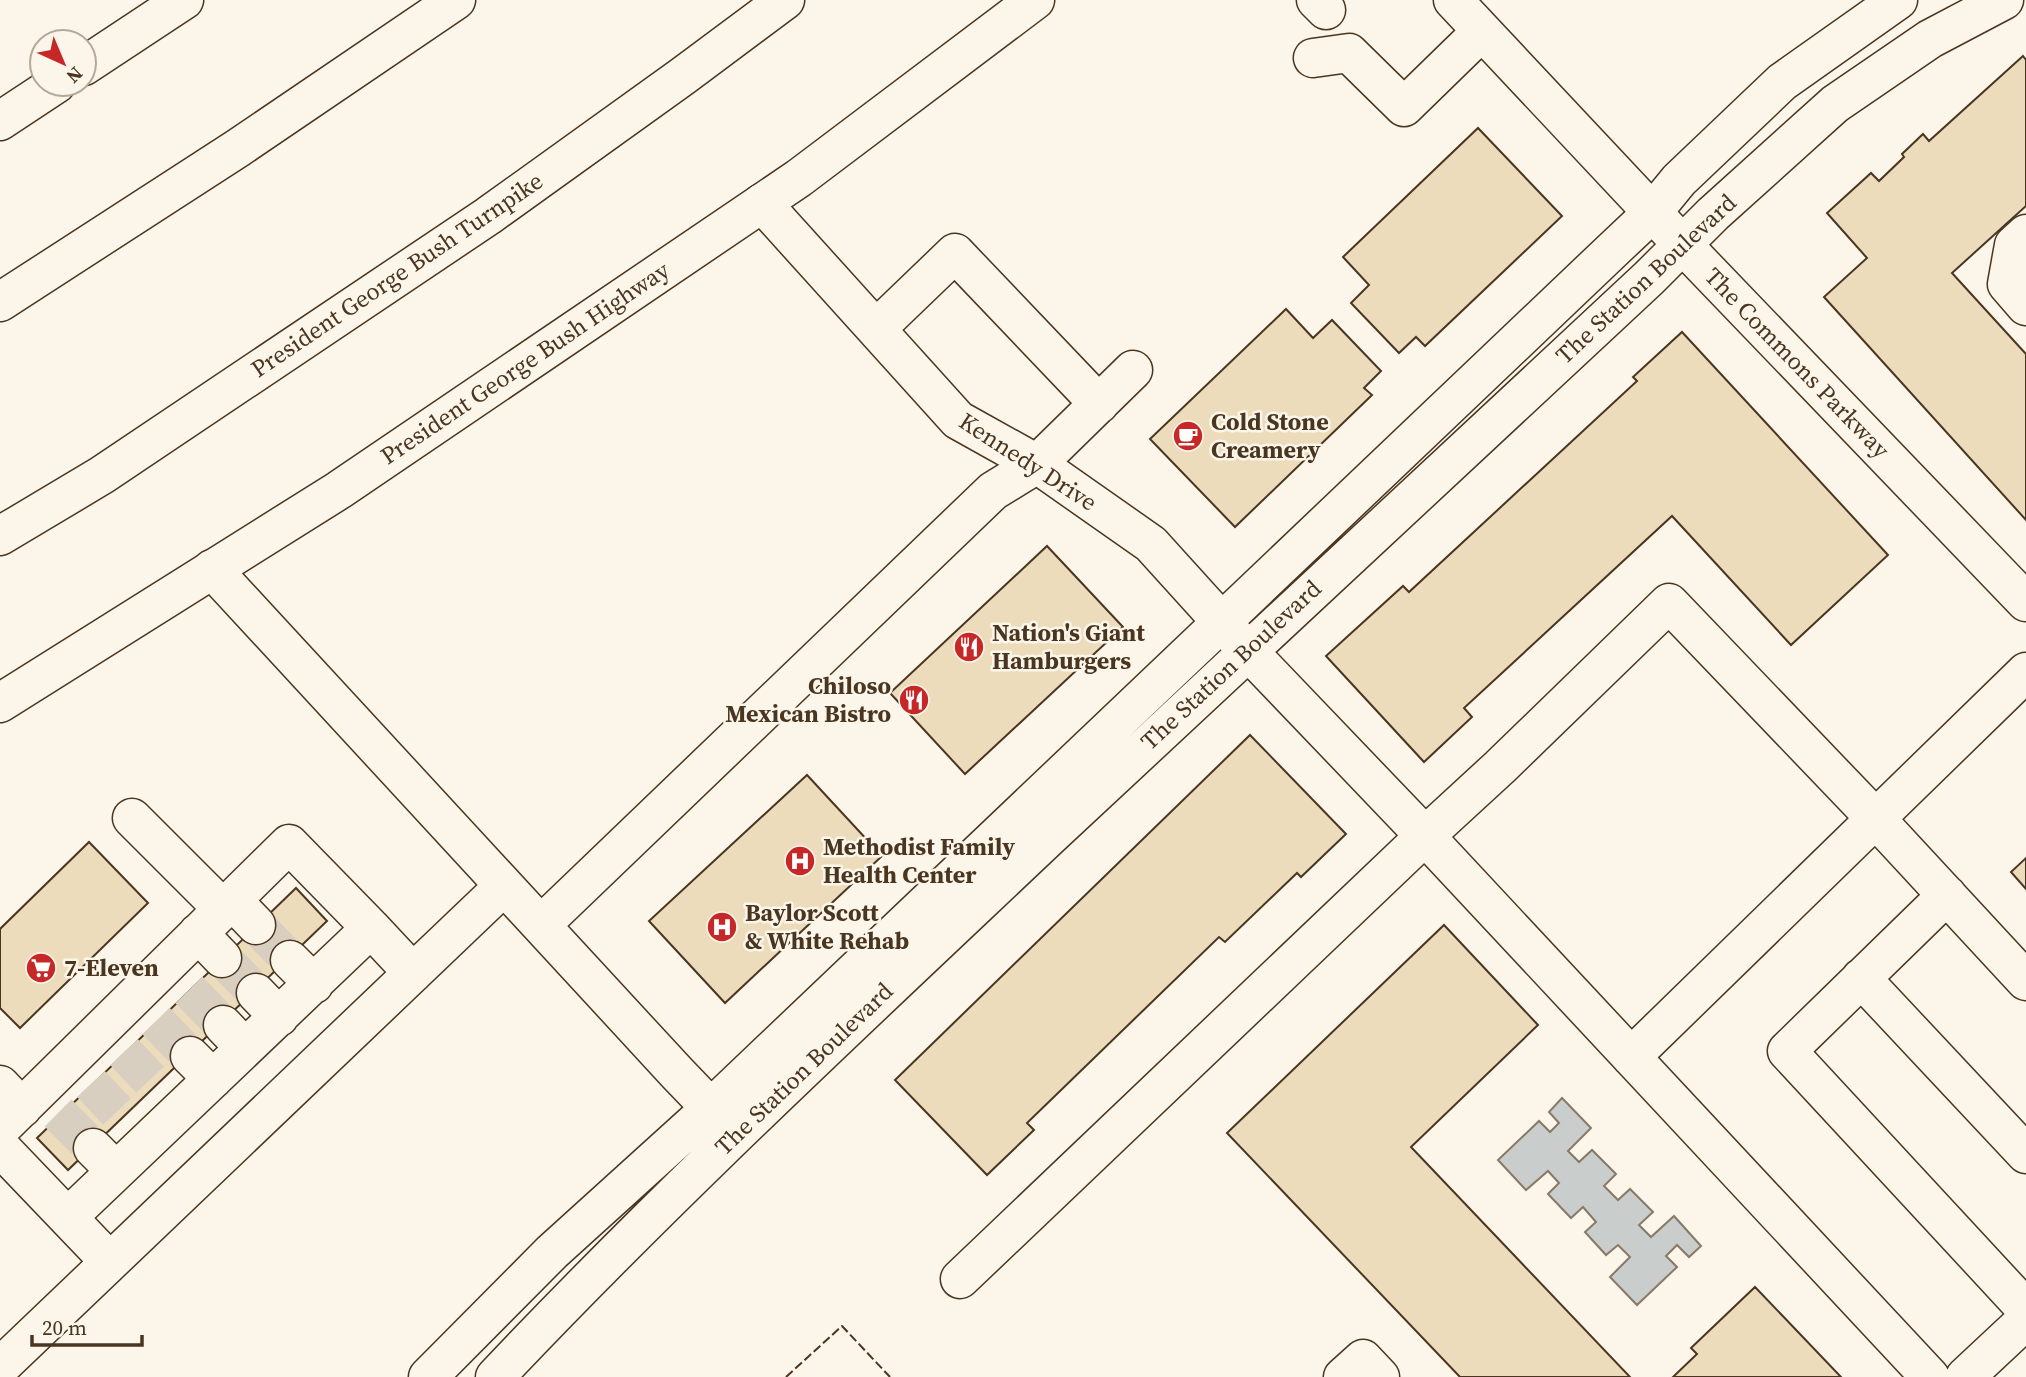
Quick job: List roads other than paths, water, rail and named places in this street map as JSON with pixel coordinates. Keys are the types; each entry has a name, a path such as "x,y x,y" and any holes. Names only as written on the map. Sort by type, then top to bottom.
{"main road":[{"path":"98,57 184,0"},
{"path":"0,302 238,148 456,0"},
{"name":"President George Bush Turnpike","path":"0,536 102,475 488,216 785,0"},
{"name":"President George Bush Highway","path":"0,703 339,490 799,178 1035,0"},
{"name":"The Commons Parkway","path":"1453,0 1652,213 2026,602"},
{"name":"The Station Boulevard","path":"495,1377 583,1284 723,1120 1221,622 1652,213 1679,180 1782,82 1898,0"},
{"name":"The Station Boulevard","path":"428,1377 552,1252 723,1120 1247,650 1649,278 1713,214 1835,104 1930,38 2004,0"},
{"path":"1313,58 1349,53 1404,107 1482,31"},
{"path":"0,121 35,98"},
{"name":"Kennedy Drive","path":"762,203 958,420 1037,464 1151,544 1247,650 1425,836 1930,1377"},
{"path":"2026,234 2014,245 2007,284 2026,306"},
{"path":"876,329 955,253 1099,404"},
{"path":"541,925 993,491 1037,464 1133,370"},
{"path":"212,569 723,1120"},
{"path":"960,1279 1670,603 1876,818 2026,981"},
{"path":"1631,1057 2026,672"},
{"path":"132,818 226,925"},
{"path":"24,1105 79,1073 177,978 226,925 289,844 413,973"},
{"path":"0,1367 504,886"},
{"path":"1947,895 1787,1051 2026,1309"},
{"path":"68,1217 105,1160 234,1036 302,972 372,928"},
{"path":"1861,978 2026,1154"},
{"path":"0,1147 110,1262"},
{"path":"1965,1377 2026,1320"},
{"path":"1343,1377 1363,1359 1380,1377"}],"tunnel":[{"path":"256,925 290,960"},
{"path":"222,958 256,993"},
{"path":"189,990 223,1025"},
{"path":"156,1021 190,1056"},
{"path":"124,1052 158,1088"},
{"path":"91,1084 125,1120"},
{"path":"58,1113 93,1148"}],"place":[{"name":"Cold Stone Creamery","path":"1188,436"},
{"name":"Nation's Giant Hamburgers","path":"969,647"},
{"name":"Chiloso Mexican Bistro","path":"914,700"},
{"name":"Methodist Family Health Center","path":"800,861"},
{"name":"Baylor Scott & White Rehab","path":"722,927"},
{"name":"7-Eleven","path":"41,968"}]}
